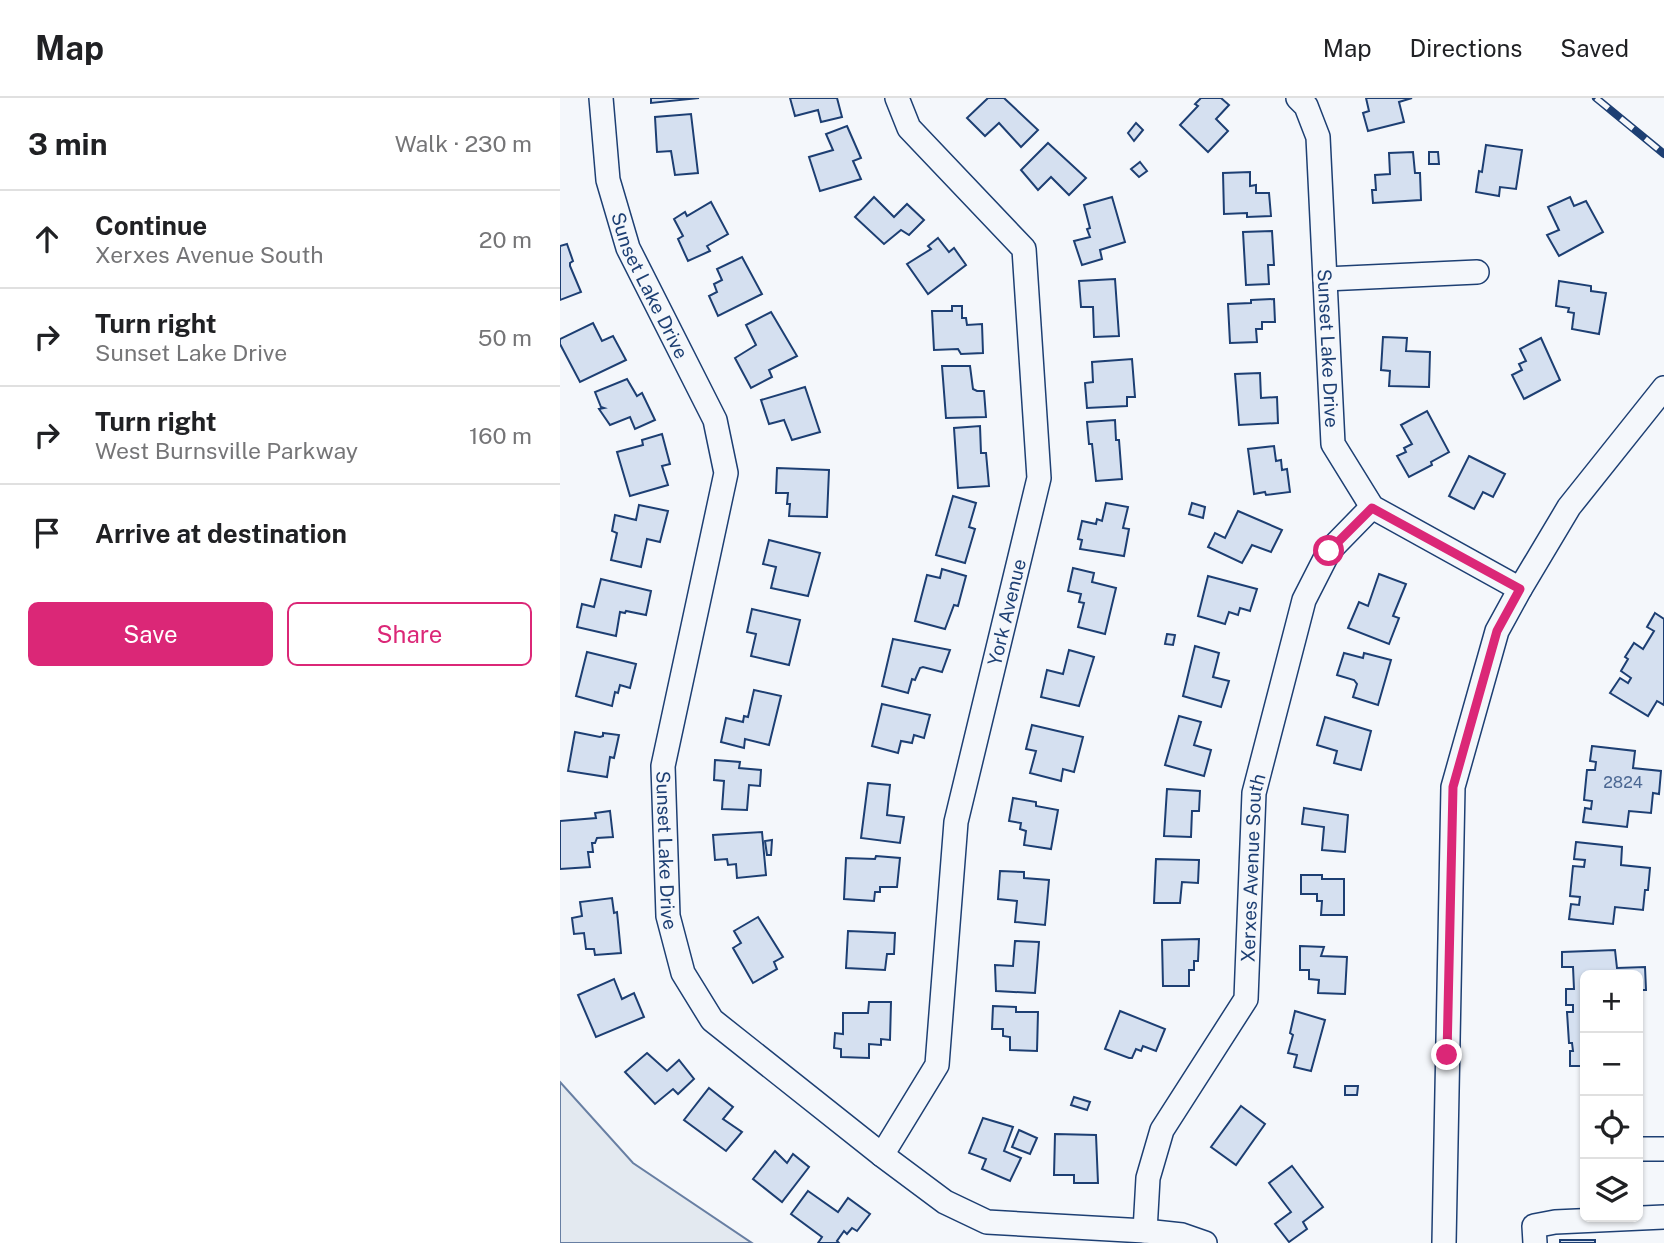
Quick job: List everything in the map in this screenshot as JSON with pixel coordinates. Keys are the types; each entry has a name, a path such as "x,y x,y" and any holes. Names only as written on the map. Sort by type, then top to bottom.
{"street":[{"name":"Sunset Lake Drive","path":"601,98 608,180 628,248 715,420 726,473 663,766 668,916 683,973 712,1020 945,1202 987,1222 1145,1231 1182,1235 1205,1243"},
{"name":"York Avenue","path":"882,1155 937,1065 956,822 1039,478 1024,250 909,128 897,98"},
{"name":"Sunset Lake Drive","path":"1298,98 1306,106 1318,137 1333,444 1372,508 1520,589"},
{"path":"1325,279 1477,272"},
{"path":"1444,1243 1453,787 1497,631 1569,508 1664,388"},
{"name":"Xerxes Avenue South","path":"1145,1231 1148,1178 1162,1130 1246,999 1254,793 1304,600 1329,551 1372,508"},
{"path":"1643,1149 1664,1149"},
{"path":"1535,1235 1555,1222 1664,1217"}],"shaded area":[{"path":"560,1082 633,1163 752,1243 560,1243"}],"building":[{"path":"651,98 699,98 651,103"},
{"path":"790,98 837,98 842,117 821,122 818,110 795,116"},
{"path":"988,98 1004,98 1038,130 1021,147 999,123 985,136 967,118"},
{"path":"1201,98 1221,98 1229,105 1216,119 1228,131 1208,152 1180,125 1198,106 1195,104"},
{"path":"1366,98 1412,98 1399,102 1404,122 1368,131 1363,113 1369,111"},
{"path":"691,114 698,173 675,175 671,151 657,152 655,117"},
{"path":"1136,123 1143,130 1134,141 1128,133"},
{"path":"847,126 861,158 853,161 861,179 820,191 809,157 833,150 826,134"},
{"path":"1048,143 1086,178 1069,195 1051,177 1038,190 1021,170"},
{"path":"1486,145 1522,150 1516,189 1500,187 1499,196 1476,192"},
{"path":"1413,152 1415,173 1420,173 1421,200 1373,203 1375,175 1390,174 1389,153"},
{"path":"1429,152 1438,152 1439,164 1429,164"},
{"path":"1140,162 1147,171 1139,177 1131,169"},
{"path":"1250,172 1250,186 1256,185 1256,193 1269,193 1271,216 1224,214 1223,173"},
{"path":"874,197 894,217 907,204 924,220 909,235 901,230 884,244 855,217"},
{"path":"1112,197 1125,242 1100,250 1102,259 1082,265 1074,241 1090,237 1084,205"},
{"path":"1570,197 1574,206 1586,201 1603,232 1559,256 1547,235 1559,230 1548,207"},
{"path":"711,202 728,234 707,246 710,251 688,261 678,239 683,236 674,219 685,212 687,216"},
{"path":"1272,231 1274,265 1268,265 1269,284 1246,285 1243,232"},
{"path":"938,238 949,252 954,248 966,265 928,294 907,264 931,249 928,246"},
{"path":"567,244 573,261 570,266 581,292 560,300 560,246"},
{"path":"742,257 762,294 718,316 709,296 717,292 714,284 722,280 717,269"},
{"path":"1115,279 1119,336 1094,337 1093,307 1081,307 1079,281"},
{"path":"1559,281 1591,286 1591,291 1606,293 1599,334 1572,329 1574,313 1568,312 1569,308 1556,306"},
{"path":"1274,299 1275,322 1262,322 1262,329 1256,329 1257,342 1230,343 1228,304"},
{"path":"952,306 962,306 962,318 966,318 967,325 982,324 983,353 961,354 958,349 934,350 932,311 952,311"},
{"path":"771,312 797,356 769,370 772,377 751,388 735,358 756,345 746,325"},
{"path":"593,323 602,341 613,336 626,360 580,382 560,344 560,339"},
{"path":"1383,337 1407,338 1406,351 1430,352 1429,387 1389,386 1390,371 1381,370"},
{"path":"1541,338 1560,380 1524,399 1512,375 1522,370 1519,364 1526,361 1520,349"},
{"path":"1132,359 1135,397 1127,397 1127,406 1087,408 1085,383 1093,382 1092,362"},
{"path":"942,366 970,366 973,389 984,391 986,417 946,418"},
{"path":"1260,373 1261,398 1277,397 1278,423 1239,425 1235,374"},
{"path":"627,379 637,396 642,393 655,420 635,429 630,417 610,425 599,409 604,408 601,407 595,392"},
{"path":"805,387 820,432 792,440 784,420 769,424 761,400"},
{"path":"1427,411 1449,452 1409,477 1397,456 1406,452 1404,448 1412,444 1401,425"},
{"path":"1115,420 1122,479 1096,481 1087,422"},
{"path":"980,426 981,453 986,453 989,486 958,488 954,428"},
{"path":"662,434 670,464 662,466 668,485 630,496 617,452 643,445 642,440"},
{"path":"1274,446 1276,461 1281,460 1282,470 1287,469 1290,492 1254,494 1248,449"},
{"path":"1469,456 1505,474 1493,497 1483,492 1474,509 1449,496"},
{"path":"777,468 829,470 827,517 789,516 788,493 776,493"},
{"path":"953,496 976,503 969,527 975,529 965,563 936,555"},
{"path":"1106,503 1128,507 1123,528 1129,529 1124,556 1080,549 1082,540 1078,539 1082,521 1096,524 1097,519 1102,521"},
{"path":"1192,503 1205,507 1203,518 1189,514"},
{"path":"639,505 668,511 660,542 647,539 641,567 611,560 617,533 612,531 615,515 636,520"},
{"path":"1238,511 1282,530 1271,552 1252,545 1242,563 1208,547 1215,533 1225,538"},
{"path":"769,540 820,553 808,596 771,588 776,567 763,564"},
{"path":"1073,568 1094,573 1092,582 1116,588 1105,634 1078,627 1084,603 1079,602 1081,594 1068,591"},
{"path":"942,569 966,576 958,606 954,605 945,629 915,621 927,575 940,578"},
{"path":"1379,574 1406,584 1393,616 1399,618 1389,644 1348,628 1359,602 1368,606"},
{"path":"1208,576 1257,589 1250,611 1240,608 1238,615 1229,612 1225,624 1198,616"},
{"path":"601,579 651,591 646,615 620,612 616,636 577,627 582,604 594,607"},
{"path":"752,609 800,620 789,665 751,656 756,634 747,632"},
{"path":"1655,613 1664,619 1664,705 1657,701 1648,716 1610,693 1620,678 1628,683 1631,678 1621,671 1628,659 1625,657 1634,643 1643,649 1654,631 1647,627"},
{"path":"1167,634 1175,635 1173,645 1165,644"},
{"path":"893,639 950,650 942,672 920,668 915,680 912,679 908,693 882,686"},
{"path":"1195,646 1219,653 1213,677 1229,681 1221,707 1183,696"},
{"path":"1069,650 1094,657 1079,706 1041,697 1047,670 1063,674"},
{"path":"587,652 636,664 630,688 620,685 618,693 615,692 612,706 576,696"},
{"path":"1344,653 1363,658 1364,653 1391,660 1378,705 1353,697 1357,684 1354,680 1337,675"},
{"path":"754,690 781,696 769,745 745,739 744,748 721,742 726,718 743,722 744,716 748,717"},
{"path":"882,704 930,715 924,738 914,735 912,743 901,741 898,753 872,746"},
{"path":"1179,716 1201,722 1194,745 1211,750 1204,776 1165,765"},
{"path":"1325,717 1371,731 1361,770 1334,763 1337,751 1317,745"},
{"path":"1032,725 1083,737 1074,772 1063,769 1061,781 1030,773 1036,751 1026,749"},
{"path":"575,732 600,737 603,733 619,735 614,758 610,757 607,777 568,771"},
{"path":"1592,746 1635,751 1633,768 1661,771 1659,794 1653,793 1651,813 1629,811 1627,827 1583,822 1585,808 1591,809 1592,801 1584,800 1587,770 1595,770 1596,762 1590,761"},
{"path":"715,760 740,762 739,768 761,770 760,786 749,785 747,810 722,809 724,781 714,780"},
{"path":"868,783 890,785 887,815 904,817 900,843 861,838"},
{"path":"1167,789 1200,791 1199,811 1192,811 1191,837 1164,836"},
{"path":"1013,798 1058,810 1051,849 1024,845 1026,831 1020,829 1021,823 1009,821"},
{"path":"1304,808 1348,815 1345,852 1322,850 1324,827 1302,824"},
{"path":"610,811 613,837 597,838 595,843 592,843 593,852 588,852 590,867 560,869 560,821 596,818 595,813"},
{"path":"762,832 766,875 737,878 736,864 728,865 727,859 715,860 713,835"},
{"path":"772,840 771,855 767,855 765,841"},
{"path":"1576,842 1622,847 1621,865 1650,868 1643,910 1615,907 1613,924 1569,919 1571,904 1579,905 1580,897 1570,896 1573,866 1584,867 1585,860 1574,859"},
{"path":"876,856 900,858 897,887 880,887 880,892 875,892 874,901 844,899 846,858 875,859"},
{"path":"1156,859 1199,860 1198,883 1182,882 1180,903 1154,903"},
{"path":"1000,871 1024,872 1024,878 1049,880 1045,925 1015,922 1017,901 998,899"},
{"path":"1301,875 1344,879 1344,915 1321,915 1322,901 1317,901 1317,894 1301,894"},
{"path":"612,898 614,913 617,912 621,953 595,955 594,949 586,949 584,933 574,934 572,918 582,916 580,902"},
{"path":"758,917 783,957 774,962 777,969 753,983 733,948 741,943 734,931"},
{"path":"848,931 895,933 894,954 887,954 885,970 846,968"},
{"path":"1199,939 1198,961 1194,961 1194,970 1189,970 1189,986 1163,986 1162,940"},
{"path":"1015,941 1039,942 1035,993 996,991 995,965 1013,966"},
{"path":"1300,946 1324,947 1321,956 1347,957 1345,994 1318,993 1319,980 1309,979 1309,970 1300,970"},
{"path":"1615,950 1617,968 1645,967 1646,990 1643,990 1643,970 1580,970 1580,1066 1570,1066 1570,1051 1573,1051 1572,1043 1569,1043 1567,1012 1573,1012 1573,1005 1566,1005 1566,989 1574,989 1573,967 1562,967 1562,952"},
{"path":"614,979 622,999 634,993 644,1017 596,1037 578,995"},
{"path":"869,1002 891,1002 890,1040 881,1039 881,1045 869,1044 869,1058 841,1057 841,1049 834,1048 835,1033 843,1034 843,1013 868,1013"},
{"path":"993,1006 1016,1007 1016,1012 1038,1012 1037,1051 1010,1050 1010,1037 1003,1036 1003,1029 992,1029"},
{"path":"1120,1011 1165,1029 1156,1051 1143,1046 1141,1051 1136,1049 1132,1058 1129,1058 1105,1049"},
{"path":"1295,1011 1325,1020 1311,1071 1294,1067 1297,1055 1288,1053"},
{"path":"647,1053 667,1071 679,1060 694,1079 678,1094 673,1089 655,1104 625,1072"},
{"path":"1345,1086 1358,1086 1357,1095 1345,1095"},
{"path":"709,1088 733,1107 723,1119 742,1132 726,1151 684,1120"},
{"path":"1074,1097 1090,1102 1087,1110 1071,1105"},
{"path":"1241,1106 1265,1124 1236,1165 1211,1147"},
{"path":"983,1118 1013,1127 1004,1151 1021,1158 1010,1181 982,1169 986,1159 969,1153"},
{"path":"1019,1130 1037,1138 1030,1154 1012,1147"},
{"path":"1055,1134 1096,1135 1098,1183 1074,1183 1074,1175 1054,1175"},
{"path":"775,1151 787,1163 793,1154 809,1167 782,1202 753,1179"},
{"path":"1292,1166 1323,1207 1303,1222 1307,1229 1289,1242 1275,1224 1291,1212 1269,1183"},
{"path":"808,1191 838,1212 848,1198 870,1214 857,1231 852,1228 847,1234 844,1231 837,1241 839,1243 818,1243 822,1237 791,1214"},
{"path":"1560,1240 1595,1240 1595,1243 1560,1243"}],"railway":[{"path":"1596,98 1664,154"}],"route":[{"path":"1329,551 1372,508 1520,589 1497,631 1453,787 1447,1055"}]}
